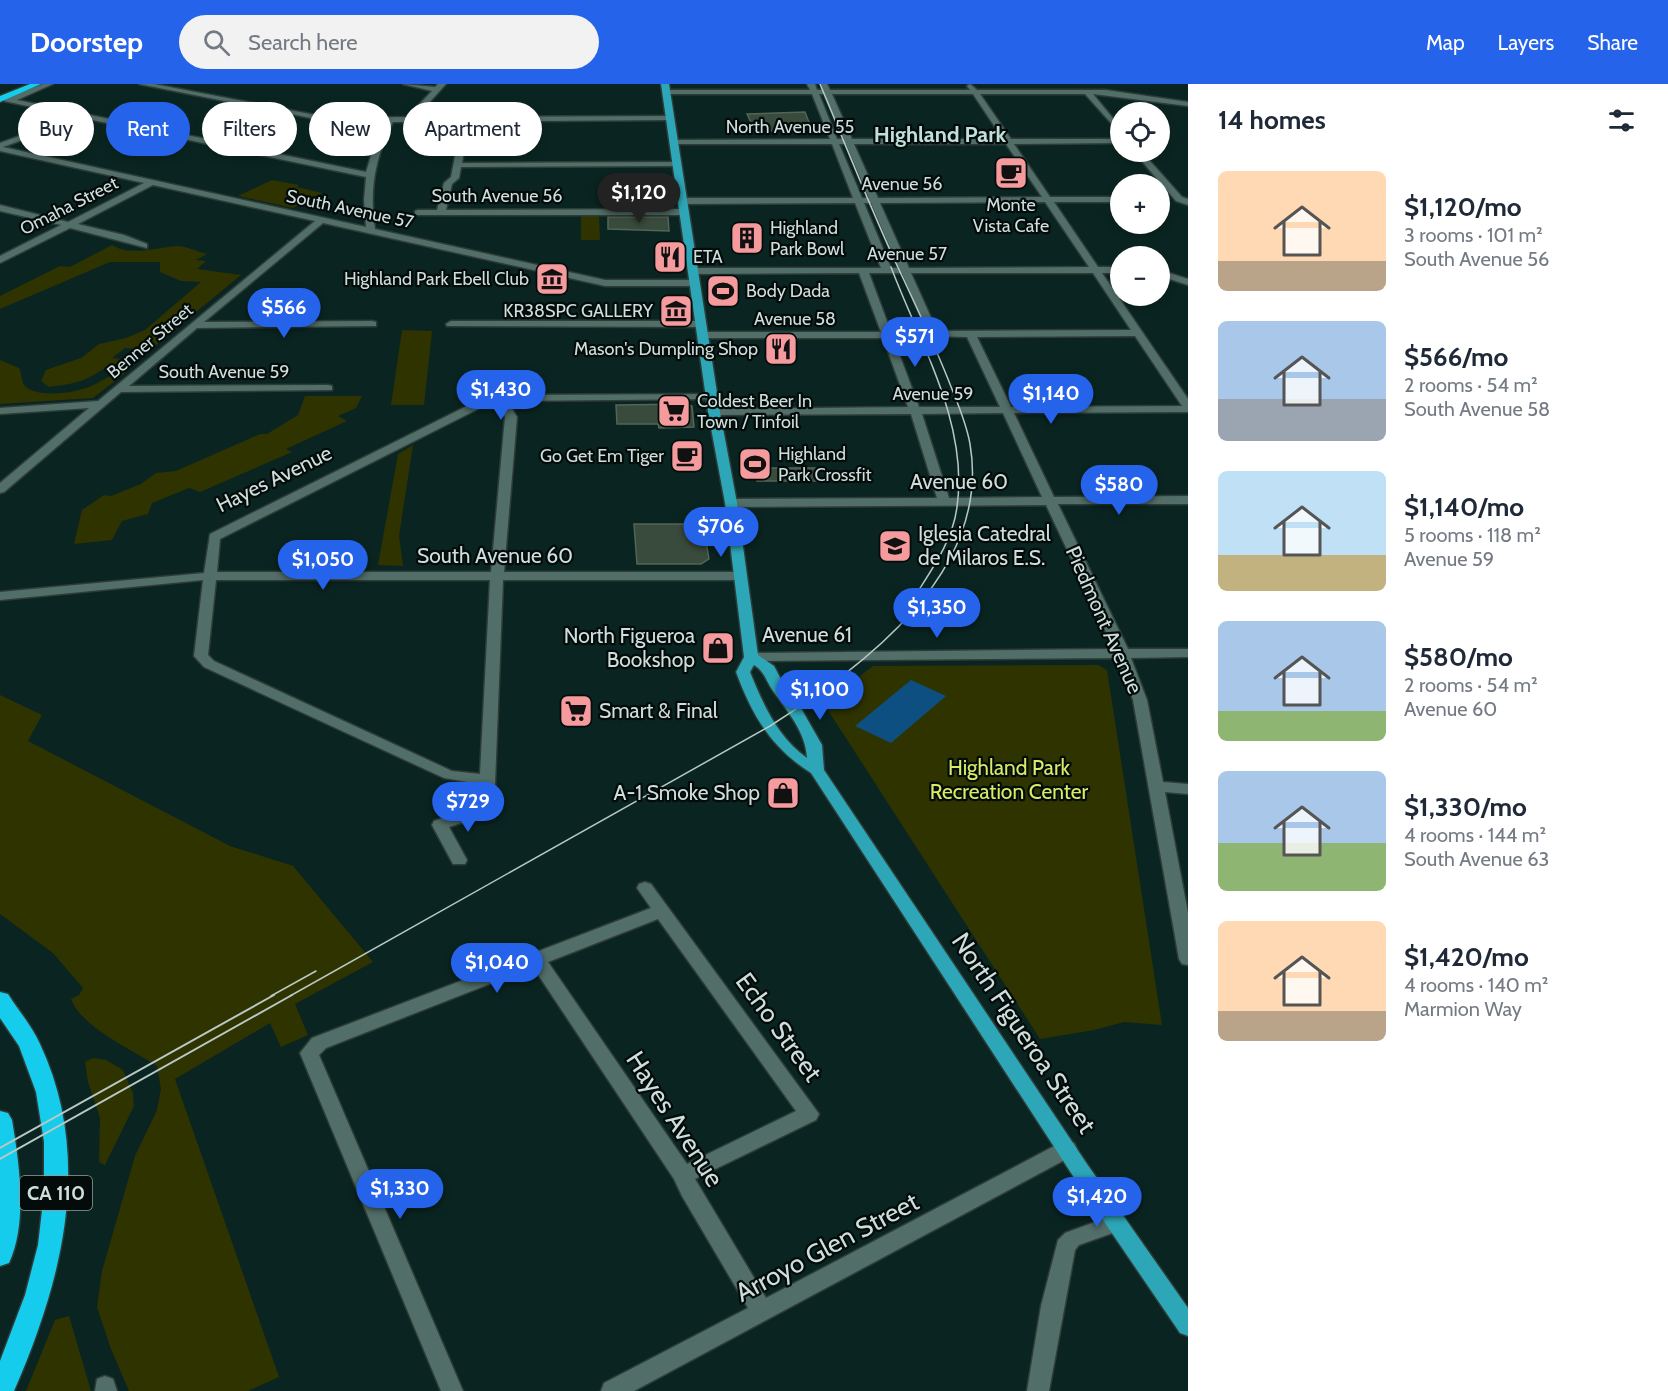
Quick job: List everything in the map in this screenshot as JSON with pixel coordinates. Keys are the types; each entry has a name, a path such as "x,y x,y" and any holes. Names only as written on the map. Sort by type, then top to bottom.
{"highway":[{"path":"0,92 21,84"},
{"path":"4,100 37,84"},
{"name":"CA 110","path":"0,1000 20,1027 38,1062 50,1100 56,1138 58,1177 48,1258 33,1312 0,1391"},
{"name":"CA 110","path":"0,1119 7,1159 5,1235 0,1255"}],"main road":[{"name":"North Figueroa Street","path":"666,88 714,412 731,503 751,657 743,672 758,705 790,753 816,770 1067,1149 1187,1323"},
{"name":"North Figueroa Street","path":"751,657 769,669 778,688 795,710 814,745 816,770"}],"street":[{"path":"0,105 4,100 49,84"},
{"path":"144,84 309,115"},
{"path":"411,85 424,84"},
{"path":"811,84 887,270"},
{"path":"823,84 933,334 1137,333"},
{"path":"969,84 1188,408"},
{"path":"411,85 440,87"},
{"path":"426,102 440,87"},
{"path":"666,88 815,92 1106,92 1188,104"},
{"path":"1087,92 1110,119"},
{"path":"542,118 670,118"},
{"path":"94,119 370,175"},
{"path":"391,119 403,119"},
{"path":"0,147 18,140"},
{"name":"North Avenue 55","path":"675,142 1110,141"},
{"name":"South Avenue 57","path":"0,147 605,283 695,283"},
{"path":"0,155 10,151"},
{"path":"371,230 366,196 375,156"},
{"path":"441,213 448,183 455,178 459,156"},
{"path":"1148,162 1185,200"},
{"path":"458,165 677,164"},
{"name":"Omaha Street","path":"0,260 153,182"},
{"name":"Avenue 56","path":"683,201 1110,199"},
{"path":"1170,199 1185,200"},
{"path":"0,208 121,237 144,246"},
{"name":"South Avenue 56","path":"418,213 685,212"},
{"name":"Benner Street","path":"0,489 322,220"},
{"name":"Avenue 57","path":"694,271 1110,270"},
{"path":"862,271 915,410 935,467 944,502"},
{"path":"1170,276 1188,282"},
{"path":"195,325 372,324"},
{"name":"Avenue 58","path":"451,324 887,335"},
{"name":"Piedmont Avenue","path":"971,335 1123,654 1140,700 1188,958"},
{"name":"South Avenue 59","path":"119,389 328,388"},
{"name":"Hayes Avenue","path":"488,780 449,775 209,664 201,656 214,537 479,404 489,402 496,396 508,402"},
{"path":"459,860 440,825 486,809 499,532 511,417 508,402 712,397"},
{"path":"0,411 102,404"},
{"name":"Avenue 59","path":"714,412 1188,408"},
{"name":"Avenue 60","path":"731,503 1188,500"},
{"name":"South Avenue 60","path":"0,596 208,576 739,576"},
{"name":"Avenue 61","path":"751,657 1188,653"},
{"path":"1156,786 1188,789"},
{"name":"Echo Street","path":"645,888 809,1114 683,1175"},
{"path":"452,1391 309,1053 319,1043 661,911"},
{"name":"Hayes Avenue","path":"537,960 683,1175 689,1190 762,1312"},
{"name":"Arroyo Glen Street","path":"614,1390 1067,1149"},
{"path":"1038,1391 1065,1246 1072,1239 1117,1223"}],"green space":[{"path":"272,180 299,185 297,187 322,193 293,208 238,196"},
{"path":"581,216 599,216 600,240 581,240"},
{"path":"112,245 119,249 136,251 185,247 207,254 196,260 206,261 197,269 241,275 150,350 125,348 112,358 127,360 125,362 108,367 81,381 49,387 41,381 46,370 81,358 99,344 126,338 145,330 201,282 181,281 160,272 160,262 110,262 0,309 0,296 60,266 70,267"},
{"path":"402,330 432,331 424,405 391,405"},
{"path":"0,360 19,368 24,385 37,392 47,393 84,389 114,374 129,370 93,398 0,404"},
{"path":"305,396 362,396 356,408 338,416 347,421 286,449 292,452 200,492 189,488 152,503 148,514 122,521 112,540 74,544 82,510 104,495 111,496 141,484 156,473 176,471 260,434 267,434 298,415"},
{"path":"413,445 399,536 403,566 378,565 398,454"},
{"name":"Highland Park Recreation Center","path":"1098,665 1107,670 1162,1025 1124,1022 1094,1030 1040,1039 824,704 873,666"},
{"path":"0,695 42,715 28,741 230,846 293,866 373,962 295,1004 308,1035 281,1047 270,1023 175,1079 279,1377 248,1391 129,1391 111,1349 97,1307 102,1271 135,1156 157,1110 161,1089 157,1066 109,1037 85,1019 71,999 79,995 83,988 53,953 0,914"},
{"path":"93,1058 106,1060 123,1070 133,1093 134,1106 105,1165 99,1162 100,1118 88,1082 85,1062"},
{"path":"69,1316 91,1391 26,1391 55,1320"}],"water":[{"path":"911,680 946,696 891,743 855,726"}],"building":[{"path":"805,112 812,130 755,131 747,114"},
{"path":"629,174 661,174 662,186 629,186"},
{"path":"608,217 668,217 669,231 608,229"},
{"path":"686,404 692,406 694,427 659,428 658,424 617,424 616,405"},
{"path":"755,468 815,468 818,481 757,481"},
{"path":"634,524 703,524 709,559 701,564 637,564"}],"tram line":[{"path":"290,996 770,726 844,675 880,644 914,610 941,574 961,534 972,490 968,435 943,366 880,228 820,84"},
{"path":"891,267 949,414 956,445 959,476 955,519 942,552 917,593"},
{"path":"271,996 316,971"},
{"path":"0,1148 274,995"},
{"path":"0,1159 292,995"}],"place":[{"name":"Monte Vista Cafe","path":"1011,173"},
{"name":"Highland Park Bowl","path":"747,238"},
{"name":"ETA","path":"670,257"},
{"name":"Highland Park Ebell Club","path":"552,279"},
{"name":"Body Dada","path":"723,291"},
{"name":"KR38SPC GALLERY","path":"676,311"},
{"name":"Mason's Dumpling Shop","path":"781,349"},
{"name":"Coldest Beer In Town / Tinfoil","path":"674,411"},
{"name":"Go Get Em Tiger","path":"687,456"},
{"name":"Highland Park Crossfit","path":"755,464"},
{"name":"Iglesia Catedral de Milaros E.S.","path":"895,546"},
{"name":"North Figueroa Bookshop","path":"718,648"},
{"name":"Smart & Final","path":"576,711"},
{"name":"A-1 Smoke Shop","path":"783,793"}],"district":[{"name":"Highland Park","path":"940,134"}]}
